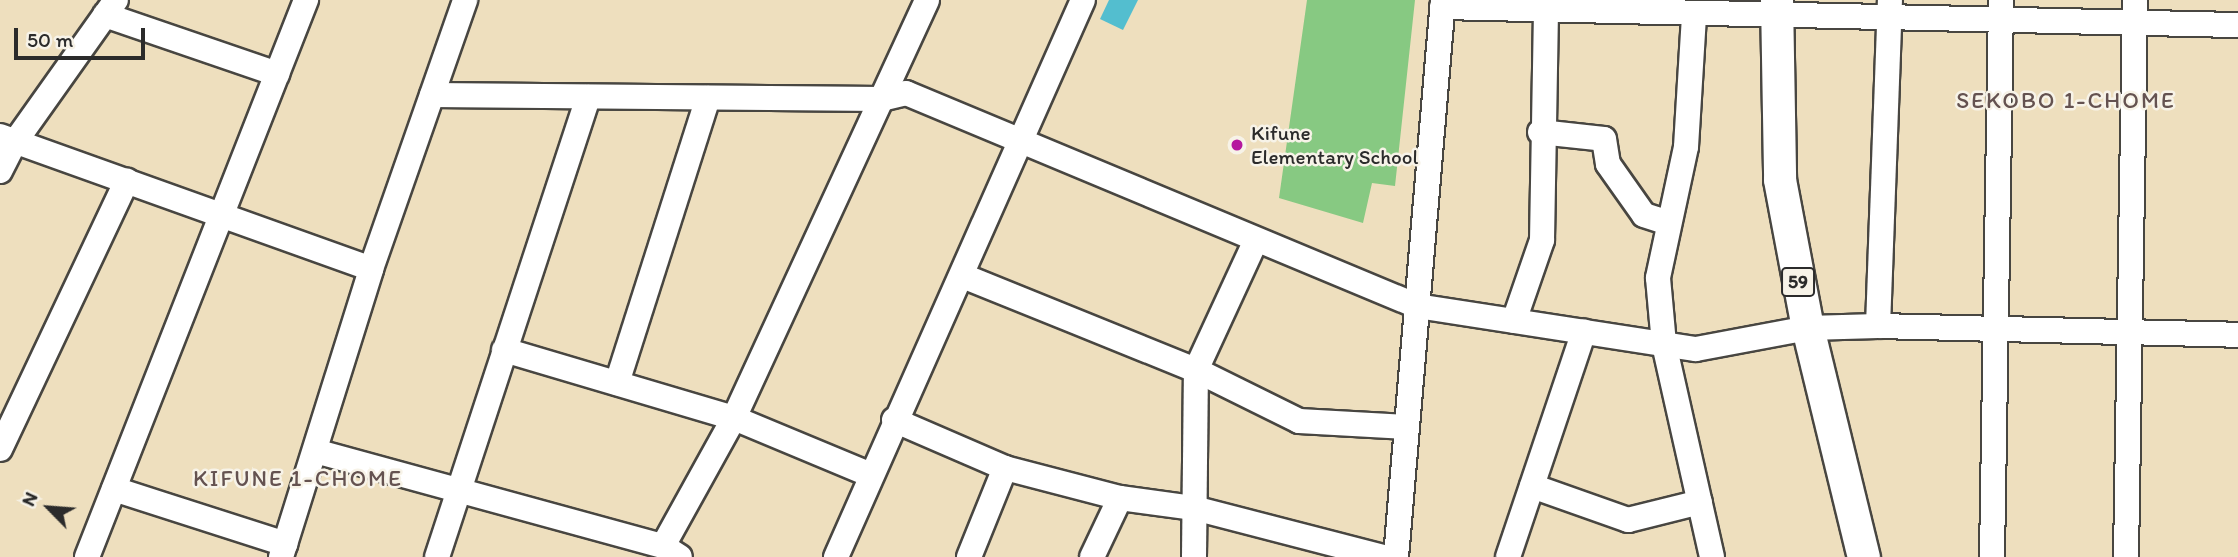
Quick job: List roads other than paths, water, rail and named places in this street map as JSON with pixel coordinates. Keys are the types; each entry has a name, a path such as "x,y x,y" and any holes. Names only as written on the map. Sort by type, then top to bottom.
{"main road":[{"name":"59","path":"1777,7 1780,180 1808,328 1864,557"}],"street":[{"path":"86,557 306,0"},
{"path":"114,489 283,551 371,270 465,0"},
{"path":"315,451 671,551 927,0"},
{"path":"836,557 894,421 963,276 1083,0"},
{"path":"1396,557 1442,4 1546,11 1623,7 1694,16 1777,7 2134,11 2238,25"},
{"path":"0,171 7,139 110,8 277,74"},
{"path":"1878,326 1890,9"},
{"path":"1992,557 1993,329 2001,9"},
{"path":"1514,321 1542,240 1541,132 1546,11"},
{"path":"2126,557 2127,331 2135,170 2134,11"},
{"path":"1694,16 1686,147 1658,278 1664,344 1713,557"},
{"path":"432,95 881,99 906,93 1417,306 1696,349 1808,328 1878,326 2238,335"},
{"path":"437,557 588,97"},
{"path":"617,383 708,98"},
{"path":"1541,132 1604,139 1608,164 1644,215 1669,223"},
{"path":"7,139 371,270"},
{"path":"0,449 127,180"},
{"path":"1194,557 1196,370 1256,240"},
{"path":"963,276 1196,370 1298,421 1407,428"},
{"path":"1508,557 1584,331"},
{"path":"504,350 734,418 871,475"},
{"path":"894,421 1005,468 1120,498 1194,508 1331,550 1383,557"},
{"path":"970,557 1005,468"},
{"path":"1532,486 1628,520 1700,502"},
{"path":"1092,557 1120,498"}],"water":[{"path":"1109,0 1138,0 1123,30 1100,19"}],"place":[{"name":"Kifune Elementary School","path":"1237,145"}],"district":[{"name":"SEKOBO 1-CHOME","path":"2066,100"},
{"name":"KIFUNE 1-CHOME","path":"298,478"}]}
